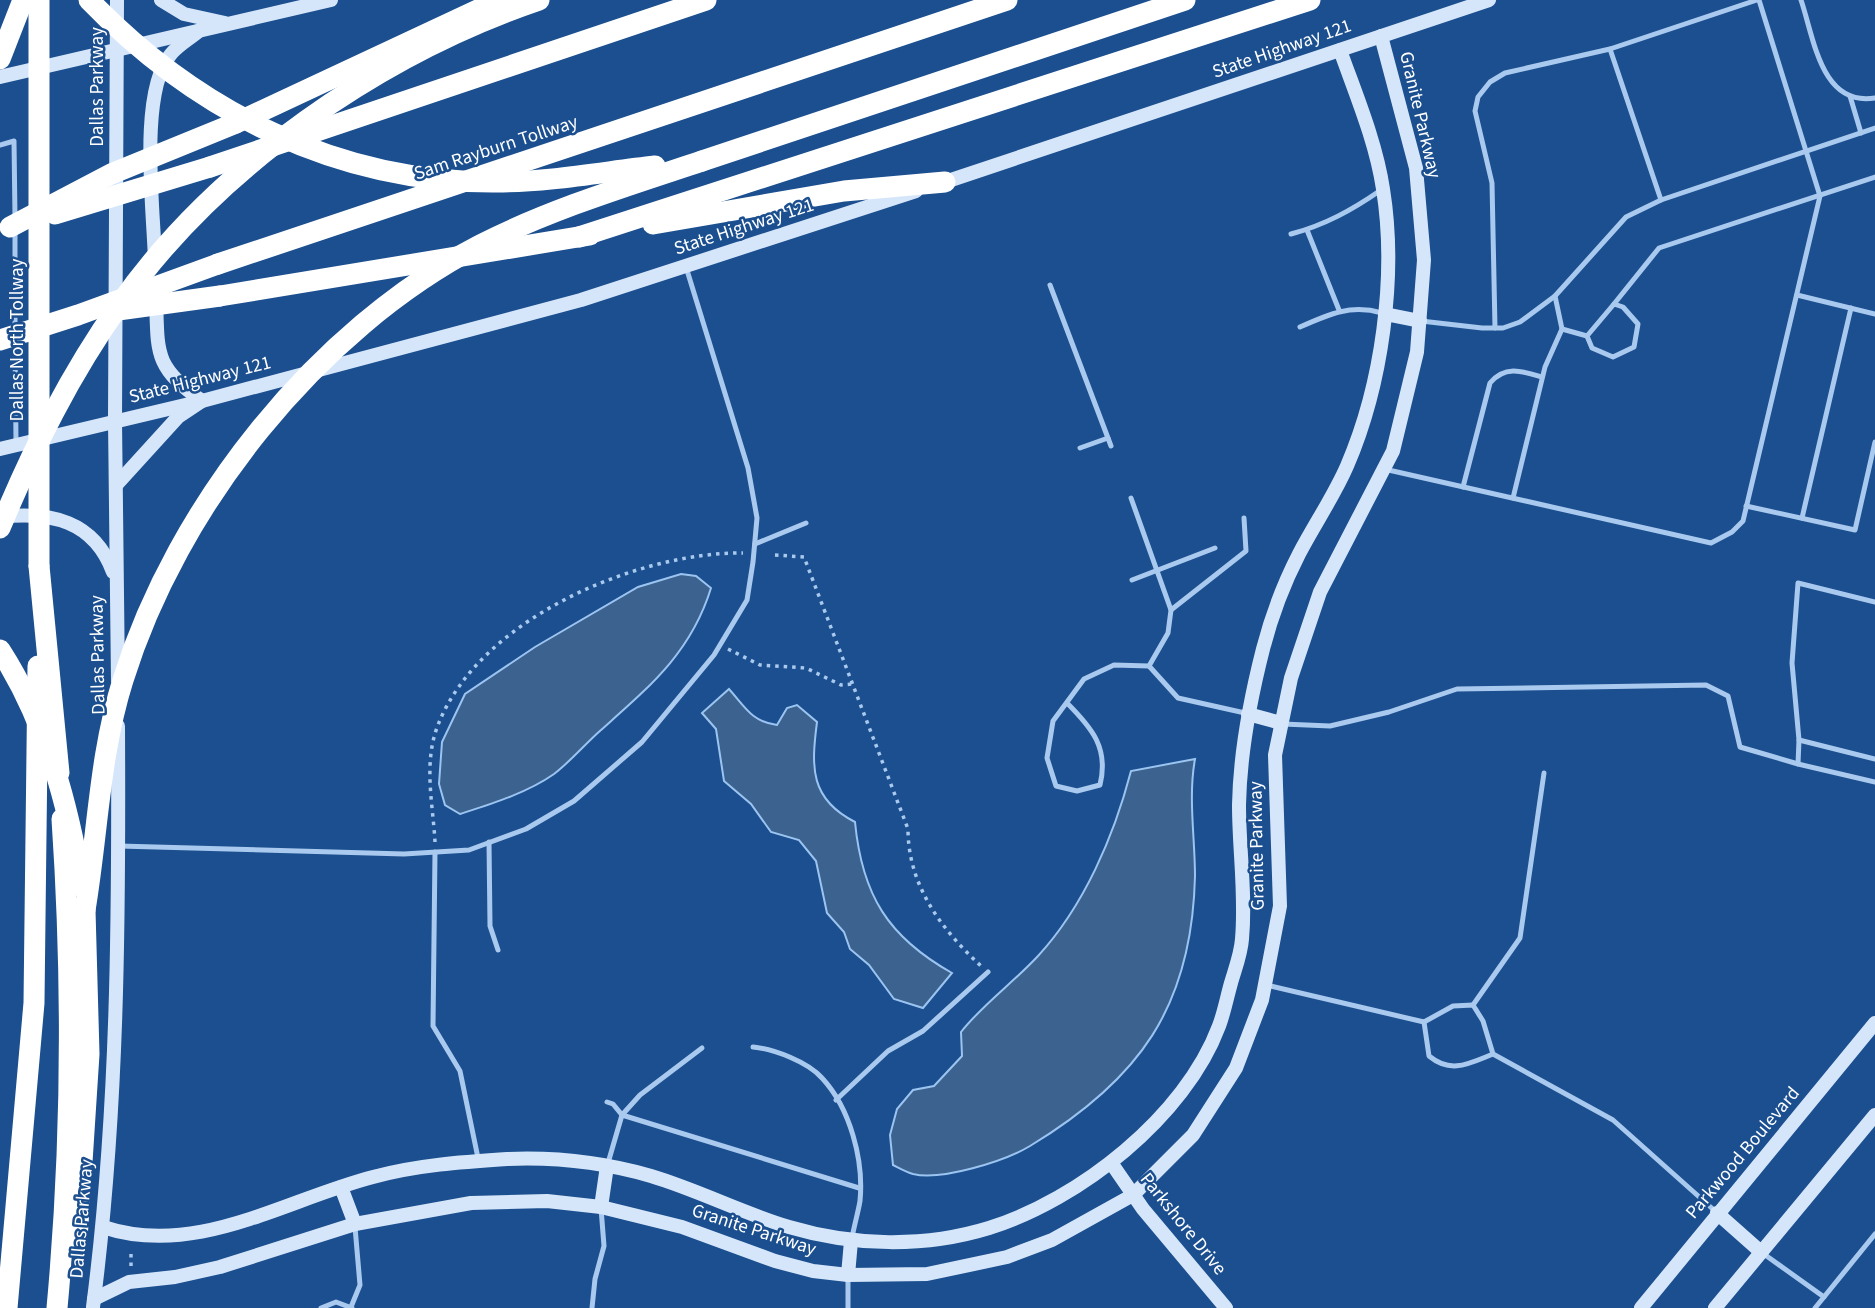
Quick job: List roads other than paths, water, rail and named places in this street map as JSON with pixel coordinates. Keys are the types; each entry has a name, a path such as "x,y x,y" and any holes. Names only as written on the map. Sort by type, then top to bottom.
{"highway":[{"path":"0,59 23,0"},
{"name":"Dallas North Tollway","path":"7,1308 28,1101 36,904 39,0"},
{"path":"89,0 142,51 191,89 252,124 341,160 396,173 492,182 578,178 702,161"},
{"path":"5,229 111,174 236,123 499,0"},
{"path":"0,528 38,442 92,346 136,283 190,221 258,159 339,99 442,41 539,0"},
{"path":"5,229 210,167 706,0"},
{"name":"Sam Rayburn Tollway","path":"0,340 218,264 1007,0"},
{"path":"85,909 101,773 123,680 159,585 188,532 258,432 318,366 351,336 450,262 513,229 577,202 1185,0"},
{"path":"579,237 1310,0"},
{"path":"78,315 220,296 844,191 945,181"},
{"path":"39,566 56,723 66,899 68,1168 57,1308"},
{"path":"0,649 32,708 56,772 74,839 85,909 89,1054 80,1219 68,1308"}],"street":[{"name":"Dallas Parkway","path":"94,1304 103,1227 119,958 115,420 117,0"},
{"path":"161,0 184,14 234,24"},
{"path":"0,77 331,0"},
{"name":"State Highway 121","path":"0,449 202,401 581,300 1489,0"},
{"path":"117,484 178,417 202,401 178,383 160,359 151,109 156,82 170,54 201,30"},
{"name":"Granite Parkway","path":"94,1304 130,1282 175,1278 220,1267 355,1224 471,1202 547,1201 601,1207 682,1227 775,1261 813,1271 848,1275 927,1273 1007,1257 1052,1240 1133,1195 1192,1135 1236,1068 1265,985 1280,906 1275,755 1291,678 1320,592 1393,452 1417,352 1424,260 1416,168 1381,36"},
{"name":"Granite Parkway","path":"103,1227 132,1237 167,1237 235,1226 341,1187 413,1168 479,1161 558,1160 607,1166 656,1178 784,1226 851,1241 925,1240 993,1227 1027,1212 1112,1164 1166,1109 1196,1069 1219,1028 1242,945 1244,885 1239,806 1248,714 1265,642 1295,560 1347,465 1372,386 1385,314 1388,244 1383,188 1375,151 1340,50"},
{"path":"1385,314 1420,321"},
{"path":"0,517 15,515 75,524 105,552 117,583"},
{"path":"1248,714 1282,723"},
{"name":"Parkwood Boulevard","path":"1641,1308 1875,1023"},
{"path":"1715,1308 1875,1115"},
{"name":"Parkshore Drive","path":"1112,1164 1133,1195 1226,1308"},
{"path":"601,1207 607,1166"},
{"path":"341,1187 355,1224"},
{"path":"1717,1213 1761,1252"},
{"path":"848,1275 851,1241"}],"lane":[{"path":"1384,469 1711,543 1732,533 1743,521 1820,196 1758,0 1610,49 1505,73 1490,82 1478,97 1475,111 1492,183 1495,328"},
{"path":"1801,0 1827,78 1839,91 1850,96 1875,98"},
{"path":"1610,49 1661,200"},
{"path":"1850,96 1861,133"},
{"path":"1420,321 1495,328 1520,322 1555,296 1626,217 1661,200 1875,128"},
{"path":"0,145 14,141 16,445"},
{"path":"1587,336 1659,248 1875,177"},
{"path":"1291,234 1344,215 1383,188"},
{"path":"1307,230 1339,310"},
{"path":"119,846 435,852 468,850 526,829 574,801 642,742 720,644 747,600 755,544 757,518 748,468 686,267"},
{"path":"1050,285 1111,446"},
{"path":"1797,295 1875,314"},
{"path":"1513,498 1542,377 1562,329 1555,296"},
{"path":"1587,336 1592,348 1613,357 1634,347 1638,324 1623,307 1614,304"},
{"path":"1300,327 1339,310 1364,308 1385,314"},
{"path":"1802,518 1851,309"},
{"path":"1562,329 1587,336"},
{"path":"1463,487 1490,383 1497,374 1514,369 1542,377"},
{"path":"1080,448 1108,438"},
{"path":"1746,506 1855,530 1875,442"},
{"path":"1131,499 1171,610 1168,633 1149,666"},
{"path":"1171,610 1246,551 1244,518"},
{"path":"755,544 806,523"},
{"path":"1132,580 1215,548"},
{"path":"1798,764 1799,740 1792,663 1798,583 1875,602"},
{"path":"1066,703 1087,723 1101,744 1105,766 1100,785 1077,791 1056,786 1047,758 1053,721 1084,678 1114,666 1149,666 1178,698 1248,714"},
{"path":"1282,723 1330,726 1389,712 1457,689 1706,685 1728,696 1740,747 1875,782"},
{"path":"1799,740 1875,759"},
{"path":"1473,1006 1520,938 1544,773"},
{"path":"489,842 490,926 498,950"},
{"path":"435,852 433,1026 460,1071 479,1161"},
{"path":"836,1100 888,1051 923,1031 988,972"},
{"path":"1265,985 1424,1022 1453,1006 1473,1006"},
{"path":"1473,1006 1483,1021 1493,1054 1613,1120 1717,1213"},
{"path":"1424,1022 1429,1056 1441,1066 1457,1068 1493,1054"},
{"path":"754,1047 786,1056 822,1077 845,1114 859,1158 859,1188 851,1241"},
{"path":"607,1166 622,1115 639,1095 702,1048"},
{"path":"607,1102 613,1104 622,1115 859,1188"},
{"path":"592,1308 594,1279 604,1246 601,1207"},
{"path":"321,1308 336,1302 351,1307 360,1285 355,1224"},
{"path":"1815,1308 1875,1234"},
{"path":"1761,1252 1824,1297"},
{"path":"848,1275 848,1308"}],"water":[{"path":"681,574 696,576 711,588 692,632 680,650 636,699 566,764 543,781 460,814 445,805 439,784 442,742 465,694 535,647 638,587"},
{"path":"729,689 750,713 761,721 777,725 787,708 797,705 817,722 814,754 817,781 829,803 855,822 864,871 882,911 895,929 911,944 952,973 923,1008 894,999 869,965 850,949 844,932 827,913 816,861 799,840 771,832 751,804 724,781 716,729 702,713"},
{"path":"1195,759 1192,803 1195,876 1192,923 1183,964 1170,1002 1152,1035 1129,1066 1068,1121 1019,1152 973,1168 940,1175 913,1174 893,1165 890,1135 897,1109 913,1090 934,1086 962,1056 961,1032 1038,956 1070,915 1106,845 1131,771"}]}
